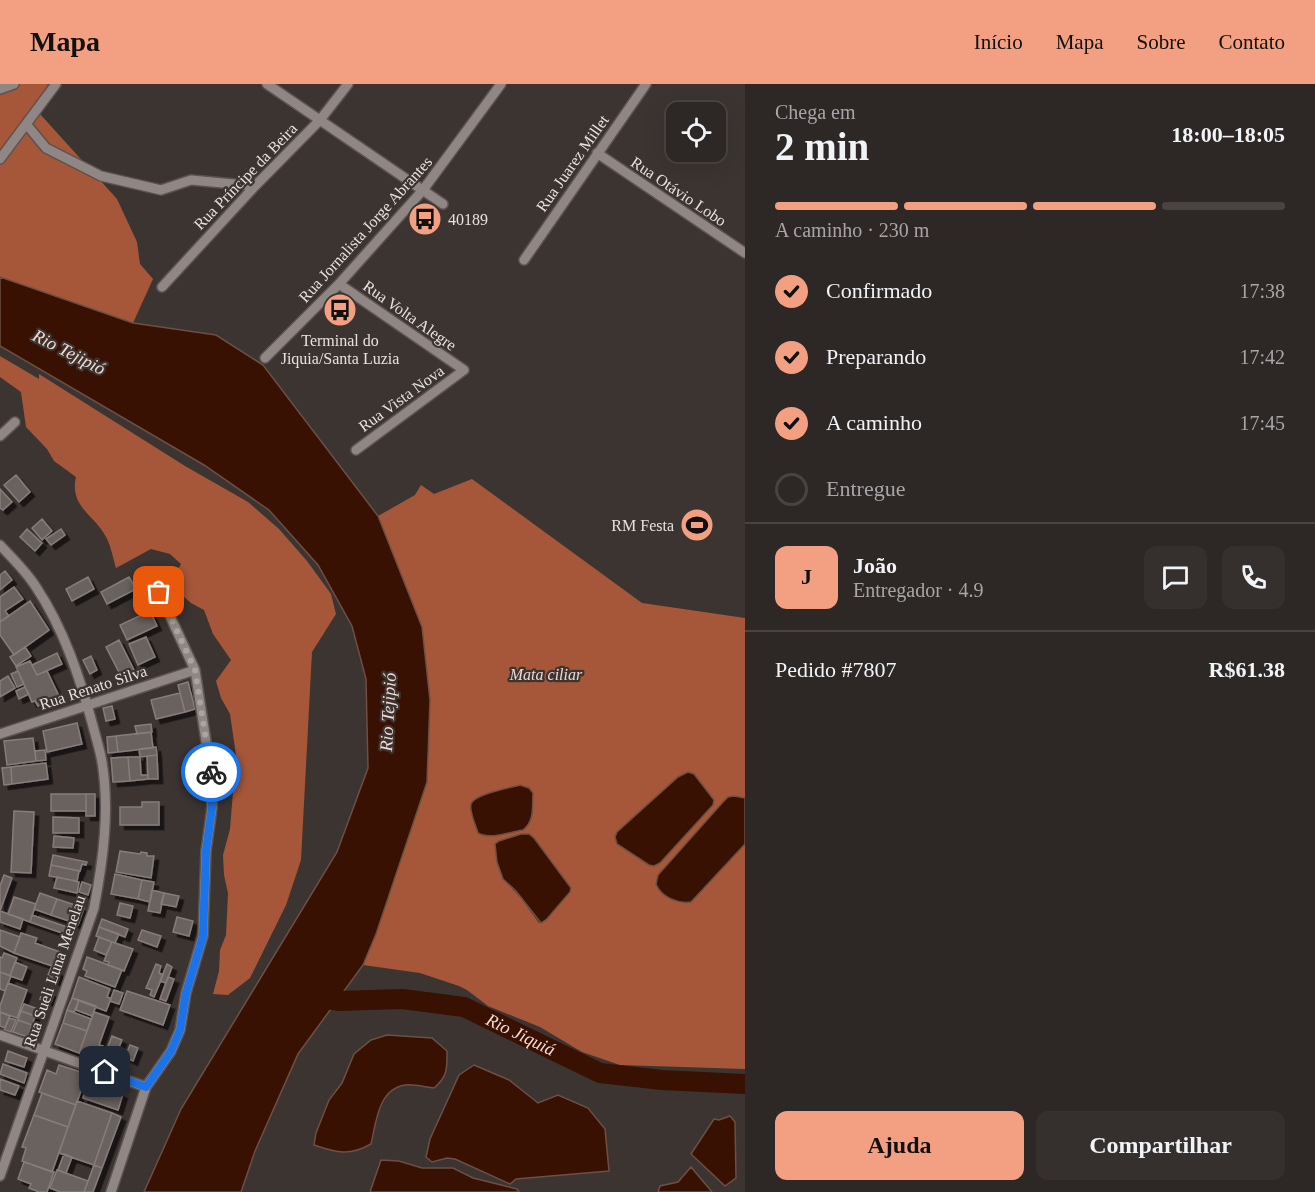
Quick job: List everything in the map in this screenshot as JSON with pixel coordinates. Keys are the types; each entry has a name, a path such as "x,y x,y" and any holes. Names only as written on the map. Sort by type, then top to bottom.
{"street":[{"path":"0,89 14,84"},
{"path":"0,159 56,84"},
{"path":"267,84 443,204"},
{"name":"Rua Príncipe da Beira","path":"162,287 255,186 320,120 348,84"},
{"name":"Rua Jornalista Jorge Abrantes","path":"265,358 339,284 423,190 501,84"},
{"name":"Rua Juarez Millet","path":"524,260 646,84"},
{"path":"27,125 46,148 101,176 161,190 191,180 255,186"},
{"name":"Rua Otávio Lobo","path":"597,153 745,253"},
{"name":"Rua Volta Alegre","path":"339,284 464,370"},
{"name":"Rua Vista Nova","path":"356,450 464,370"},
{"path":"0,436 15,422"},
{"name":"Rua Sueli Luna Menelau","path":"0,545 36,586 71,656 102,762 105,794 103,862 94,908 0,1176"},
{"path":"111,1192 146,1087 171,1051 180,1030 186,993 203,936 206,851 212,808 210,767 195,670 150,573"},
{"name":"Rua Renato Silva","path":"0,734 195,670"},
{"path":"0,1035 146,1087"}],"green space":[{"path":"0,84 48,84 38,104 40,114 117,199 137,242 140,264 153,279 133,323 0,277"},
{"path":"0,356 39,379 39,374 185,466 248,502 279,529 307,561 331,594 336,614 312,652 301,860 286,905 250,978 228,995 213,994 219,971 220,950 226,935 228,893 223,855 230,829 236,755 230,714 221,698 216,681 231,660 213,634 204,610 191,603 176,590 175,574 181,564 170,554 151,549 116,568 106,537 84,510 76,496 76,477 54,461 47,449 26,427 21,392 0,377"},
{"name":"Mata ciliar","path":"472,479 642,603 745,618 745,798 728,797 658,875 656,884 666,896 691,902 745,844 745,1069 620,1065 582,1052 540,1027 488,1006 459,986 420,973 363,965 376,934 427,782 422,627 378,516 415,495 421,485 434,494","holes":["470,805 523,830 483,835 478,833","495,850 546,920 539,923 521,898 503,879"]}],"water":[{"name":"Rio Tejipió","path":"0,277 133,323 216,335 263,365 378,516 422,627 430,700 427,782 376,934 363,965 298,1054 255,1151 241,1192 144,1192 181,1109 337,852 368,768 366,679 352,626 318,565 269,510 204,465 0,346"},
{"path":"688,772 694,774 714,800 713,805 660,863 654,866 649,865 617,844 615,837 617,832 678,777"},
{"path":"520,785 529,788 533,793 532,813 527,826 523,830 500,835 488,836 478,833 471,810 474,800 485,794"},
{"path":"728,797 745,798 745,844 691,902 676,901 666,896 656,884 658,875 723,802"},
{"path":"521,834 529,834 534,838 571,888 546,920 541,923 516,891 503,879 497,862 495,844"},
{"path":"387,1035 432,1038 447,1051 447,1067 442,1080 434,1088 405,1085 389,1093 380,1108 371,1144 350,1152 330,1150 314,1145 316,1133 329,1100 342,1083 354,1054 371,1040"},
{"path":"474,1065 509,1080 538,1103 558,1095 588,1108 605,1129 609,1171 516,1179 510,1184 455,1159 447,1158 432,1162 426,1157 430,1139 459,1075"},
{"path":"730,1116 735,1122 736,1178 725,1186 691,1154 714,1119 719,1120"},
{"path":"381,1160 399,1161 422,1168 453,1168 473,1178 517,1189 519,1192 370,1192"},
{"path":"691,1167 712,1192 658,1192 660,1186 678,1182"}],"building":[{"path":"16,475 30,492 19,502 4,485"},
{"path":"0,489 12,502 3,510 0,508"},
{"path":"42,519 52,531 42,540 32,528"},
{"path":"27,529 42,543 35,551 20,537"},
{"path":"61,529 65,535 51,545 46,539"},
{"path":"5,571 12,580 0,590 0,575"},
{"path":"88,577 94,589 72,601 66,589"},
{"path":"129,577 136,589 107,604 101,592"},
{"path":"14,587 23,599 5,611 9,616 0,622 0,597"},
{"path":"30,601 49,630 14,655 0,635 0,622"},
{"path":"150,611 157,626 127,640 120,625"},
{"path":"146,637 155,657 138,665 129,644"},
{"path":"119,640 135,672 122,678 106,647"},
{"path":"25,647 31,656 16,666 10,657"},
{"path":"57,653 62,664 37,675 32,665"},
{"path":"91,656 97,670 90,674 83,660"},
{"path":"30,661 37,675 47,671 59,696 38,706 35,701 32,702 16,667"},
{"path":"18,671 24,684 17,687 11,674"},
{"path":"8,676 15,688 0,697 0,681"},
{"path":"188,682 195,709 185,712 178,685"},
{"path":"25,687 29,694 19,699 16,691"},
{"path":"180,693 185,712 156,719 151,700"},
{"path":"112,706 115,719 106,721 103,708"},
{"path":"77,723 82,744 47,752 43,731"},
{"path":"151,724 152,732 137,734 135,726"},
{"path":"151,732 153,748 118,752 116,736"},
{"path":"116,736 118,752 108,753 107,737"},
{"path":"33,738 36,761 7,765 4,741"},
{"path":"156,747 157,755 140,757 139,749"},
{"path":"45,750 46,760 36,761 35,751"},
{"path":"157,755 158,779 148,779 147,756"},
{"path":"128,757 140,757 141,775 148,775 148,779 130,781"},
{"path":"128,757 130,781 113,782 111,758"},
{"path":"46,763 48,779 12,784 11,767"},
{"path":"11,767 12,784 4,785 2,768"},
{"path":"51,794 86,794 86,811 51,811"},
{"path":"86,794 95,794 95,816 86,816"},
{"path":"142,802 159,802 159,825 120,825 120,807 142,807"},
{"path":"14,811 34,812 31,873 11,872"},
{"path":"53,817 79,818 79,833 53,833"},
{"path":"54,836 74,838 73,848 53,847"},
{"path":"120,851 140,854 141,852 147,853 147,856 154,856 151,878 116,872"},
{"path":"53,855 87,862 86,865 82,864 80,871 51,865"},
{"path":"51,865 79,871 77,881 49,876"},
{"path":"115,874 142,880 138,899 111,894"},
{"path":"4,875 12,878 0,911 0,886"},
{"path":"57,877 79,882 77,893 54,888"},
{"path":"142,880 154,882 150,902 138,899"},
{"path":"82,882 91,885 88,895 79,892"},
{"path":"152,890 164,893 160,913 148,911"},
{"path":"40,893 57,899 51,915 34,909"},
{"path":"164,893 179,896 176,907 161,904"},
{"path":"14,897 36,904 30,922 8,914"},
{"path":"57,899 75,905 69,921 51,915"},
{"path":"120,903 133,906 130,918 117,915"},
{"path":"75,905 84,908 78,925 69,921"},
{"path":"0,911 23,919 20,929 0,922"},
{"path":"32,915 67,927 65,934 30,922"},
{"path":"177,917 193,921 189,936 173,932"},
{"path":"102,919 128,929 125,937 99,927"},
{"path":"99,927 119,934 115,943 96,936"},
{"path":"0,930 20,937 14,953 0,946"},
{"path":"142,930 161,936 157,947 138,940"},
{"path":"21,933 37,938 35,943 60,952 55,967 14,953"},
{"path":"99,937 112,942 106,955 94,950"},
{"path":"112,942 133,949 124,971 104,961"},
{"path":"4,953 17,958 10,976 0,972 0,957 2,958"},
{"path":"87,957 122,970 115,987 85,976 87,971 83,969"},
{"path":"15,962 27,967 22,980 10,976"},
{"path":"156,964 161,966 159,973 163,975 154,997 150,995 152,990 146,988"},
{"path":"167,964 172,967 166,983 160,981"},
{"path":"51,968 60,973 56,981 47,977"},
{"path":"0,972 11,976 5,991 0,989"},
{"path":"79,977 110,989 107,997 110,1001 106,1011 72,998"},
{"path":"168,977 174,979 166,1001 160,999"},
{"path":"8,983 27,990 17,1018 0,1012"},
{"path":"43,990 54,994 51,1002 40,999"},
{"path":"114,990 123,993 119,1004 110,1001"},
{"path":"127,991 170,1005 163,1025 120,1010"},
{"path":"72,998 79,1000 74,1012 67,1010"},
{"path":"79,1000 96,1006 92,1016 76,1010"},
{"path":"24,1004 38,1009 35,1016 21,1011"},
{"path":"67,1010 91,1019 87,1031 63,1023"},
{"path":"21,1011 35,1016 32,1025 18,1020"},
{"path":"0,1012 10,1016 5,1028 0,1026"},
{"path":"94,1012 109,1017 99,1045 103,1046 98,1060 79,1053"},
{"path":"9,1018 16,1020 11,1032 4,1030"},
{"path":"18,1020 32,1025 28,1037 13,1032"},
{"path":"63,1023 87,1031 79,1053 55,1044"},
{"path":"112,1036 122,1040 115,1057 105,1054"},
{"path":"130,1045 138,1048 133,1061 125,1057"},
{"path":"8,1051 27,1058 24,1067 5,1061"},
{"path":"3,1064 27,1073 24,1083 0,1074"},
{"path":"59,1065 87,1074 76,1105 39,1092 47,1070 56,1074"},
{"path":"0,1079 19,1086 15,1095 0,1090"},
{"path":"88,1082 123,1094 118,1110 83,1098"},
{"path":"42,1093 76,1105 68,1127 34,1115"},
{"path":"77,1101 112,1113 94,1165 59,1153"},
{"path":"112,1113 121,1117 102,1168 94,1165"},
{"path":"34,1115 68,1127 52,1172 22,1161 26,1148 22,1147"},
{"path":"64,1154 72,1157 66,1173 58,1170"},
{"path":"24,1162 54,1172 47,1192 29,1188 31,1184 18,1179"},
{"path":"94,1165 102,1168 93,1192 84,1192"},
{"path":"57,1170 88,1181 84,1192 60,1192 50,1188"}],"waterway":[{"name":"Rio Jiquiá","path":"314,997 338,1001 402,999 464,1007 600,1073 662,1080 745,1084"}],"way so far":[{"path":"159,592 195,670 211,772"}],"place":[{"name":"40189","path":"425,219"},
{"name":"Terminal do Jiquia/Santa Luzia","path":"340,310"},
{"name":"RM Festa","path":"697,525"}],"route":[{"path":"105,1072 146,1087 171,1051 180,1030 186,993 203,936 206,851 212,808 211,772"}]}
